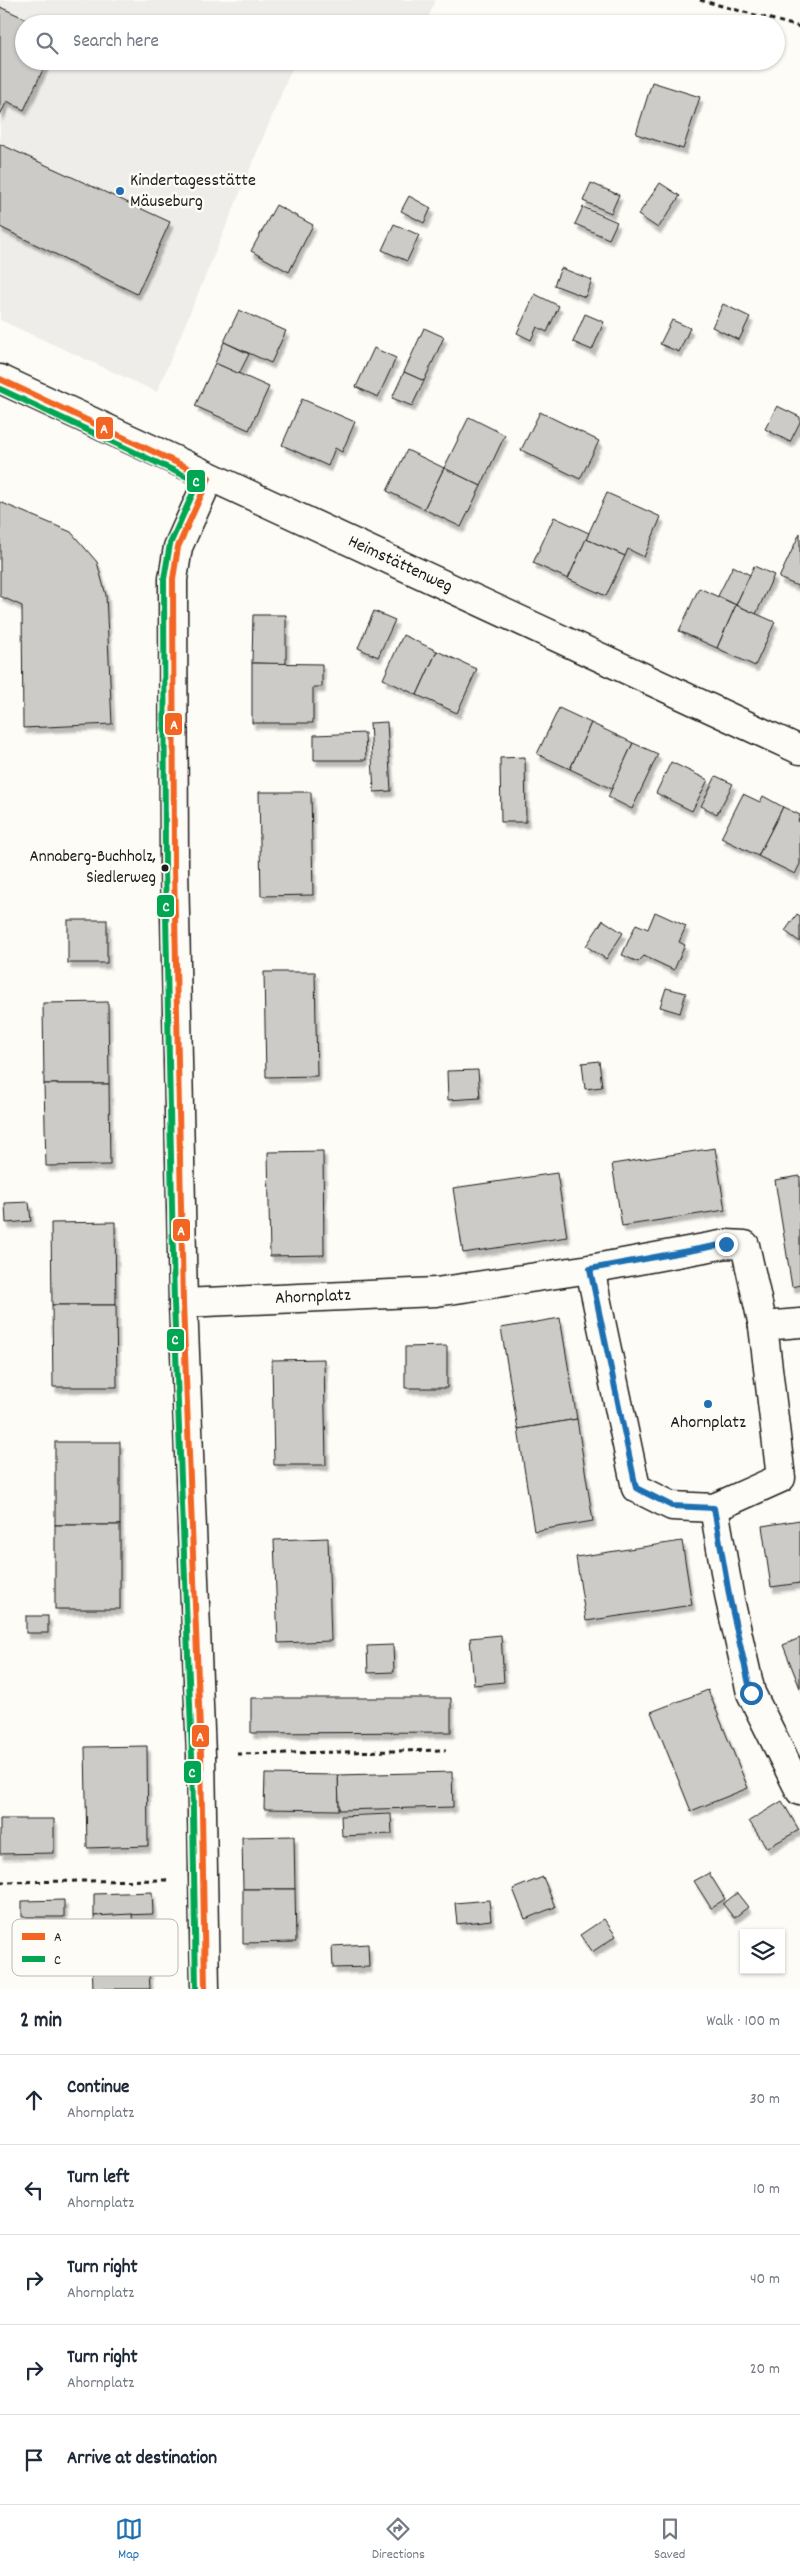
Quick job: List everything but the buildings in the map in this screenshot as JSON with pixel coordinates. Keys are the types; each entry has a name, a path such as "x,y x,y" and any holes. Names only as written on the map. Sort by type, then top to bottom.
{"street":[{"name":"Heimstättenweg","path":"0,379 209,478 800,750"},
{"path":"205,1989 201,1755 183,1303 174,867 173,579 178,547 209,478"},
{"name":"Ahornplatz","path":"183,1303 436,1292 590,1269 726,1244 745,1245 763,1326 781,1478 714,1508 672,1506 636,1488 590,1269"},
{"path":"763,1326 800,1323"},
{"path":"714,1508 730,1600 751,1693 800,1791"}],"path":[{"path":"700,0 756,15"},
{"path":"785,23 800,27"},
{"path":"201,1755 446,1750"},
{"path":"0,1882 203,1879"}],"shaded area":[{"name":"Kindertagesstätte Mäuseburg","path":"0,0 435,0 429,15 15,15 15,70 291,70 157,392 0,320"}],"transit line":[{"name":"A","path":"0,379 209,478"},
{"name":"C","path":"0,389 198,482 170,544 164,579 165,867 174,1303 192,1755 196,1989"},
{"name":"A","path":"205,1989 201,1755 183,1303 174,867 173,579 178,547 209,478"}],"place":[{"name":"Kindertagesstätte Mäuseburg","path":"120,191"},
{"name":"Annaberg-Buchholz, Siedlerweg","path":"165,868"},
{"name":"Ahornplatz","path":"708,1404"}],"route":[{"path":"726,1244 590,1269 636,1488 672,1506 714,1508 730,1600 751,1693"}]}
